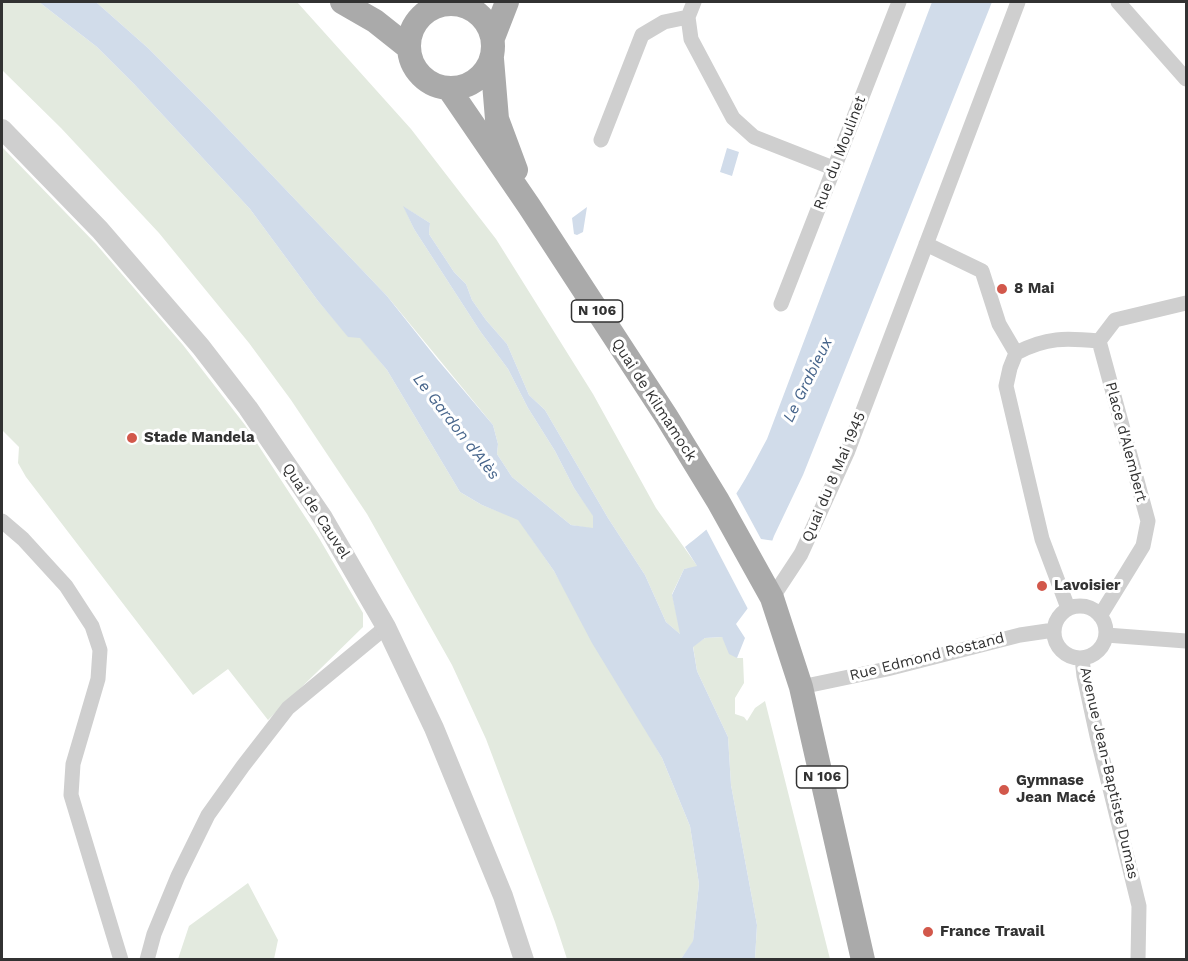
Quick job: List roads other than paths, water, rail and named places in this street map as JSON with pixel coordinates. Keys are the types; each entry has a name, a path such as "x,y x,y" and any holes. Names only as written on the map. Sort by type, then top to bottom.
{"main road":[{"path":"342,2 375,21 409,48"},
{"path":"411,2 466,6 479,14 488,24 492,48"},
{"path":"448,4 426,12 416,22 410,35 409,48 412,63 421,76 434,85 449,89 463,87 475,81 486,71 507,2"},
{"name":"Quai de Kilmamock","path":"492,48 497,119 529,206"},
{"name":"Quai de Kilmamock","path":"449,89 529,206 666,416 769,590"},
{"name":"N 106","path":"769,590 801,687 863,960"}],"street":[{"path":"694,2 688,17 691,39 733,118 754,137 833,168"},
{"name":"Rue du Moulinet","path":"781,304 899,2"},
{"name":"Quai du 8 Mai 1945","path":"769,590 801,554 847,453 1018,2"},
{"path":"1119,2 1186,79"},
{"path":"601,140 642,35 664,22 688,17"},
{"name":"Quai de Cauvel","path":"2,129 100,230 208,356 248,408 323,518 386,627 443,750 503,896 524,960"},
{"path":"926,244 982,271 999,324 1017,353"},
{"path":"1068,608 1042,539 1006,387 1010,368 1017,353 1033,344 1063,338 1099,340 1115,320 1186,303"},
{"name":"Place d'Alembert","path":"1099,340 1148,521 1143,546 1100,616"},
{"path":"2,521 24,539 66,586 92,626 100,650 98,679 73,764 71,795 122,960"},
{"path":"1083,606 1092,609 1100,616 1105,625 1106,635 1103,645 1096,652 1082,658 1062,651 1055,640 1054,630 1057,620 1068,608 1083,606"},
{"path":"147,960 154,934 178,876 208,815 243,766 288,708 386,627"},
{"name":"Rue Edmond Rostand","path":"801,687 887,669 1020,635 1054,630"},
{"path":"1106,635 1186,641"},
{"name":"Avenue Jean-Baptiste Dumas","path":"1082,658 1097,736 1139,906 1138,960"}],"water":[{"path":"39,2 96,2 148,48 387,296 493,425 498,444 497,454 512,477 571,525 593,528 593,516 574,488 508,369 480,331 414,229 403,206 430,223 429,234 454,272 466,284 472,300 486,320 507,344 529,395 545,410 608,518 645,575 666,622 680,634 672,595 684,569 697,566 685,547 712,524 727,507 767,439 932,2 992,2 803,475 774,536 748,608 736,624 745,638 737,658 729,654 722,637 705,638 693,647 697,671 728,737 731,785 757,925 755,959 681,959 693,941 699,884 690,826 662,758 592,643 554,571 518,520 482,505 460,492 387,370 360,338 348,337 318,301 250,209 97,47"},
{"path":"727,148 739,152 732,176 720,172"},
{"path":"587,207 583,232 574,234 572,218"}],"place":[{"name":"8 Mai","path":"1002,289"},
{"name":"Stade Mandela","path":"132,438"},
{"name":"Lavoisier","path":"1042,586"},
{"name":"Gymnase Jean Macé","path":"1004,790"},
{"name":"France Travail","path":"928,932"}],"water label":[{"name":"Le Grabieux","path":"808,380"},
{"name":"Le Gardon d'Alès","path":"456,427"}]}
